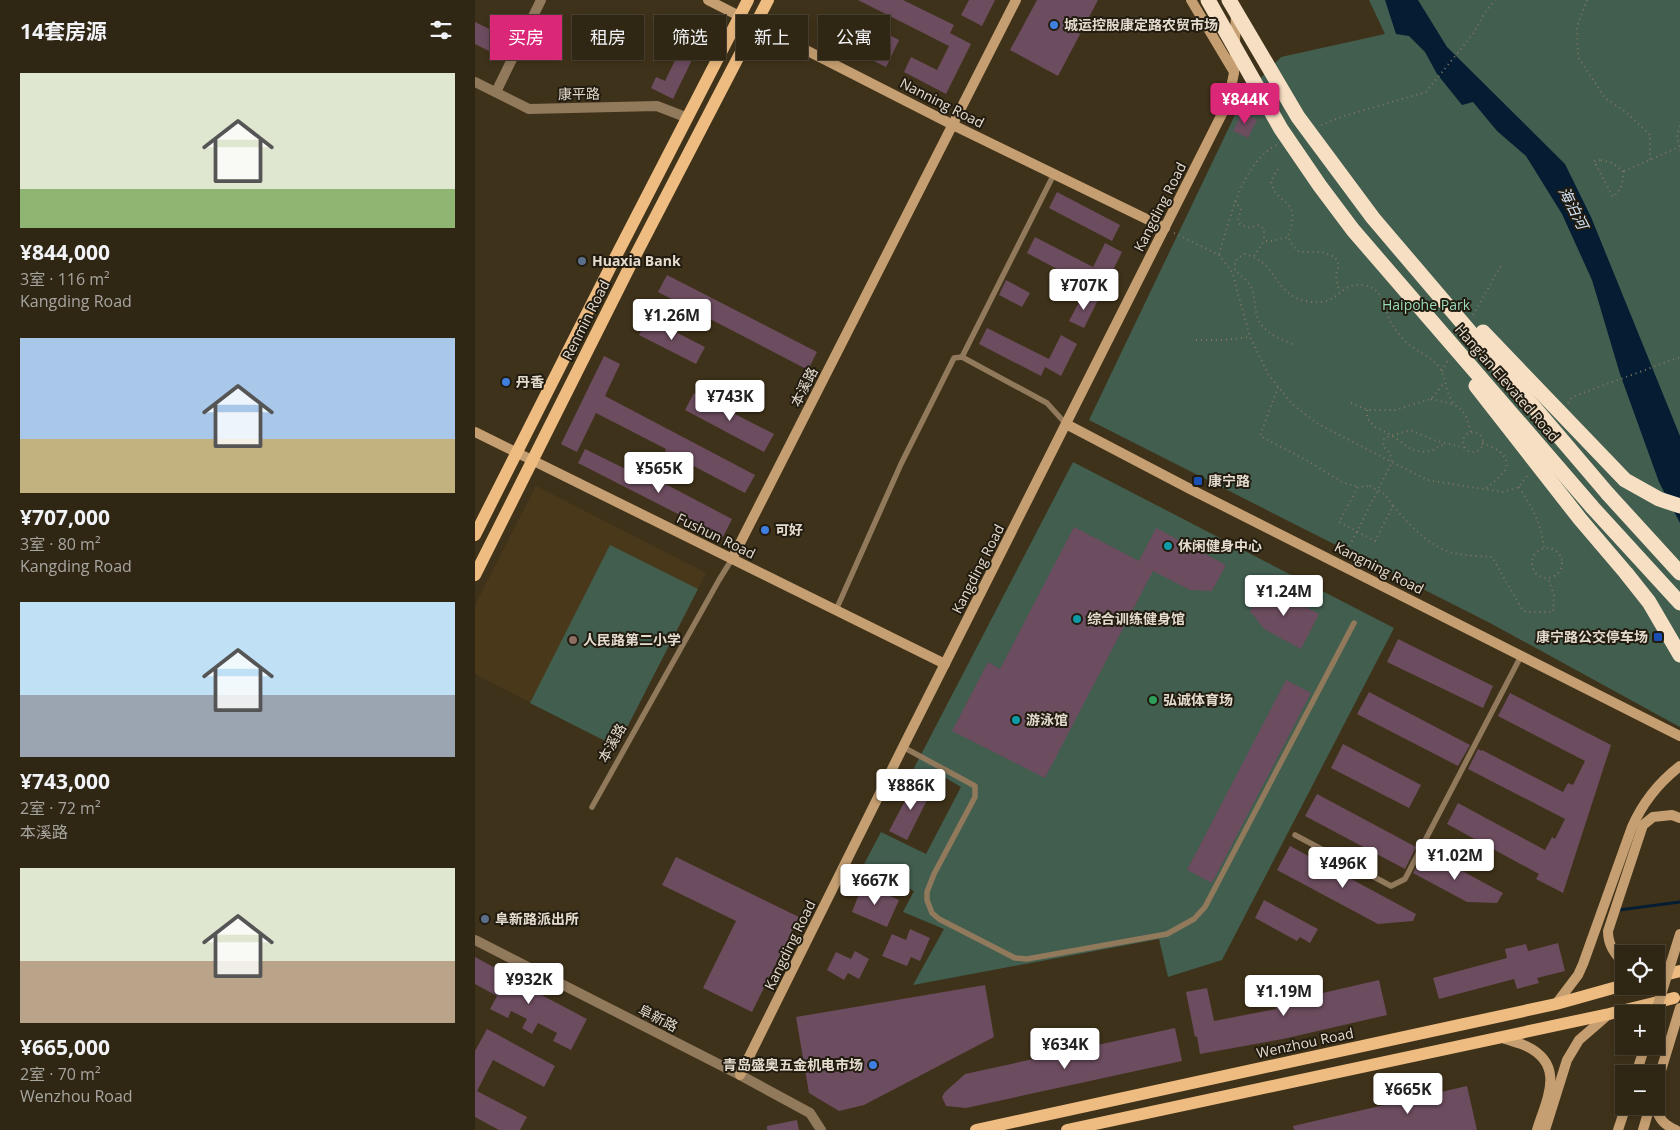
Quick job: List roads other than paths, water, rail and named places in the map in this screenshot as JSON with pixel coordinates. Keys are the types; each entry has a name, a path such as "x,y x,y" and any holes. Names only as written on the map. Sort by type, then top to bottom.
{"highway":[{"name":"Hang'an Elevated Road","path":"1208,0 1281,129 1353,230 1593,508 1680,603"},
{"name":"Hang'an Elevated Road","path":"1229,0 1298,117 1373,218 1608,494 1680,573"},
{"path":"1373,218 1625,480 1659,499 1680,506"},
{"path":"1353,230 1580,519 1627,573 1649,602 1680,655"}],"main road":[{"name":"Renmin Road","path":"740,15 748,0"},
{"name":"Renmin Road","path":"760,15 768,0"},
{"name":"Renmin Road","path":"475,535 736,24"},
{"name":"Renmin Road","path":"475,575 632,262 737,60"},
{"path":"1665,975 1680,971"},
{"name":"Wenzhou Road","path":"976,1130 1556,1004 1615,988"},
{"path":"1067,1130 1500,1037 1678,1001"}],"street":[{"path":"496,92 541,0"},
{"name":"Nanning Road","path":"708,0 738,15"},
{"name":"本溪路","path":"732,559 1016,0"},
{"path":"1191,0 1234,73"},
{"name":"Kangding Road","path":"741,1075 903,747 1229,102 1234,73 1236,0"},
{"name":"Nanning Road","path":"808,51 953,125 1165,228"},
{"name":"康平路","path":"475,82 529,109 657,106 688,118"},
{"name":"Kangning Road","path":"1066,424 1192,490 1680,736"},
{"name":"Fushun Road","path":"475,432 945,664"},
{"path":"1556,1004 1578,975 1583,964 1632,827 1640,810 1667,776 1680,766"},
{"path":"1615,953 1608,940 1608,930 1643,825 1653,817 1672,815 1680,818"},
{"path":"1658,1005 1680,934"},
{"name":"阜新路","path":"475,940 741,1075 810,1113 821,1130"},
{"path":"1662,1065 1678,1001"},
{"path":"1545,1130 1567,1060 1579,1040 1609,1014"},
{"path":"1500,1037 1525,1046 1539,1054 1551,1073 1551,1084 1537,1130"},
{"path":"1618,1130 1623,1115"},
{"path":"1643,1130 1647,1115"},
{"path":"1659,1115 1667,1126 1676,1130"}],"lane":[{"path":"961,357 1054,174"},
{"path":"836,610 905,456 954,358 961,357 1047,403 1066,424"},
{"name":"本溪路","path":"592,807 732,559"},
{"path":"903,747 975,786 975,797 934,874 927,892 929,906 939,919 1021,960 1167,934 1194,919 1205,907 1354,623"},
{"path":"1295,835 1391,886 1405,879 1521,656"}],"water":[{"name":"海泊河","path":"1385,0 1418,0 1447,47 1565,164 1591,217 1680,436 1680,523 1659,482 1620,374 1592,280 1562,214 1526,156 1497,131 1473,102 1462,105 1437,74 1425,52 1409,36 1396,34"}],"waterway":[{"path":"1619,910 1680,902"}],"place":[{"name":"城运控股康定路农贸市场","path":"1054,25"},
{"name":"Huaxia Bank","path":"582,261"},
{"name":"丹香","path":"506,382"},
{"name":"康宁路","path":"1198,481"},
{"name":"可好","path":"765,530"},
{"name":"休闲健身中心","path":"1168,546"},
{"name":"综合训练健身馆","path":"1077,619"},
{"name":"康宁路公交停车场","path":"1658,637"},
{"name":"人民路第二小学","path":"573,640"},
{"name":"弘诚体育场","path":"1153,700"},
{"name":"游泳馆","path":"1016,720"},
{"name":"阜新路派出所","path":"485,919"},
{"name":"青岛盛奥五金机电市场","path":"873,1065"}],"park label":[{"name":"Haipohe Park","path":"1426,305"}]}
